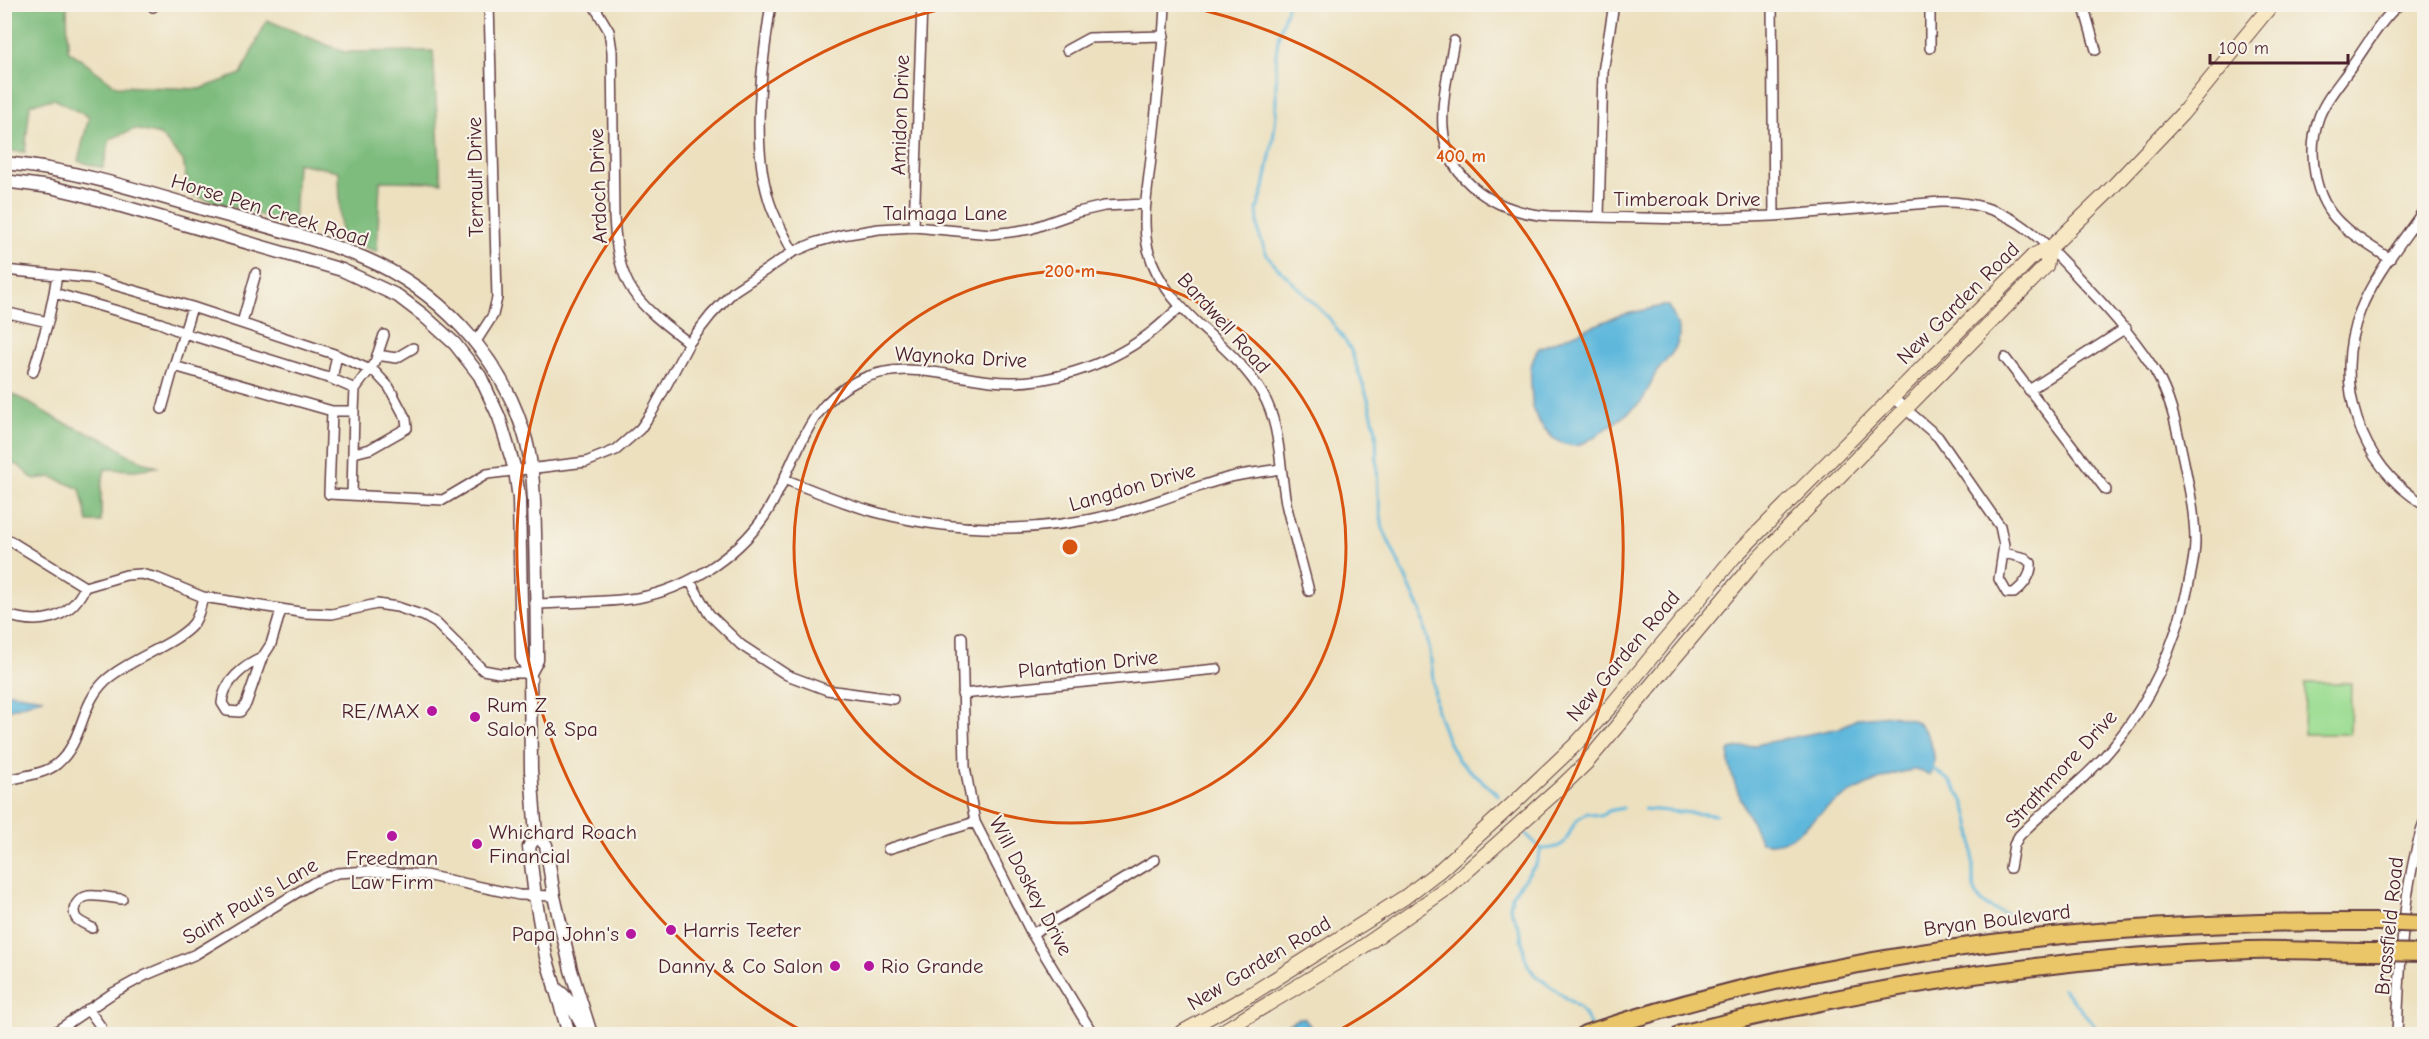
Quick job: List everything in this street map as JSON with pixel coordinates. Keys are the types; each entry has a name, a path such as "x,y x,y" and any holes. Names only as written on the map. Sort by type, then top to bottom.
{"highway":[{"name":"Bryan Boulevard","path":"1586,1035 1688,1003 1787,978 1838,967 1972,945 2156,927 2280,922 2424,924"},
{"path":"1681,1035 1836,997 1991,971 2153,956 2251,950 2424,953"}],"main road":[{"name":"New Garden Road","path":"1179,1035 1253,993 1405,897 1439,871 1576,744 1611,706 1734,557 2034,255 2050,248 2105,195 2182,114 2272,4"},
{"name":"New Garden Road","path":"1218,1035 1358,950 1449,887 1561,787 1587,762 1754,564 2046,266 2050,248"},
{"path":"1850,441 1863,453"},
{"path":"1671,661 1666,659 1663,652 1676,633 1683,617"},
{"path":"1638,701 1643,683 1654,668 1653,663 1648,659"},
{"path":"1600,746 1593,743 1591,739 1608,716 1611,706"},
{"path":"1283,997 1300,978 1323,962 1324,956 1321,951"}],"street":[{"name":"Terrault Drive","path":"475,343 493,315 496,298 489,4"},
{"name":"Ardoch Drive","path":"592,4 609,31 612,51 614,224 615,242 622,273 643,306 689,343"},
{"path":"771,4 761,68 761,158 768,198 793,252"},
{"name":"Amidon Drive","path":"914,227 922,4"},
{"name":"Bardwell Road","path":"1165,4 1164,36 1146,204 1148,247 1159,278 1180,307 1250,376 1263,394 1271,412 1287,507 1309,591"},
{"path":"1599,217 1603,72 1614,4"},
{"path":"1772,4 1774,216"},
{"path":"1930,4 1930,48"},
{"path":"2083,4 2096,50"},
{"path":"2390,259 2340,224 2323,200 2316,179 2313,159 2314,137 2319,116 2367,45 2400,4"},
{"path":"1067,50 1089,38 1164,36"},
{"name":"Timberoak Drive","path":"1454,41 1443,105 1443,127 1448,149 1466,180 1476,190 1491,201 1511,210 1529,215 1688,219 1774,216 1957,202 1988,207 2005,213 2026,227 2050,248"},
{"name":"Horse Pen Creek Road","path":"4,163 66,172 149,193 297,236 364,258 418,288 440,306 475,343 509,394 524,430 532,468 537,604 537,660 530,673"},
{"name":"Horse Pen Creek Road","path":"4,181 50,187 80,194 342,270 399,296 455,344 480,376 499,417 515,470 519,499 522,658 530,673 531,770 536,835 529,847 546,957 569,1035"},
{"name":"Talmaga Lane","path":"332,411 329,494 443,500 487,474 586,462 616,450 640,429 652,412 689,343 711,315 734,291 793,252 842,235 879,229 914,227 991,234 1030,229 1104,206 1146,204"},
{"path":"2424,210 2390,259 2361,309 2354,327 2348,367 2349,385 2358,424 2368,446 2392,479 2424,504"},
{"name":"Strathmore Drive","path":"2010,868 2014,845 2019,836 2113,747 2142,705 2170,650 2186,597 2195,542 2190,490 2181,448 2171,405 2156,373 2126,328 2050,248"},
{"path":"4,270 90,278 242,323 337,355 375,372 389,387 406,419 407,428 370,449 354,453"},
{"path":"242,323 256,273"},
{"path":"33,372 48,322 57,275"},
{"path":"54,292 160,323 184,333 332,379 355,389"},
{"path":"162,409 192,307"},
{"name":"Waynoka Drive","path":"537,604 636,598 690,581 725,558 764,516 815,414 835,396 855,382 872,374 904,368 992,381 1021,381 1063,374 1116,354 1149,334 1180,307"},
{"path":"4,312 48,322"},
{"path":"2029,390 2126,328"},
{"path":"352,495 355,389 375,362 384,335"},
{"path":"377,355 396,358 413,348"},
{"path":"332,379 337,355"},
{"path":"2005,358 2106,490"},
{"path":"174,366 332,411 354,411"},
{"path":"1893,398 1938,437 2000,526 2004,553 1999,579 2007,593 2014,593 2028,578 2031,563 2025,558 2004,553"},
{"name":"Langdon Drive","path":"784,479 878,513 919,522 957,527 1031,529 1070,524 1116,514 1232,477 1280,469"},
{"path":"4,537 85,587"},
{"path":"4,614 28,620 52,618 72,607 85,587 126,575 141,574 157,578 203,597 281,610 320,615 377,604 397,607 424,616 436,623 483,670 499,673 530,673"},
{"path":"690,581 709,614 741,645 779,670 827,690 893,699"},
{"path":"4,781 47,771 63,758 76,739 87,704 99,687 126,666 189,628 197,616 203,597"},
{"path":"262,658 250,663 225,691 222,703 227,711 237,713 244,709 262,658 272,644 281,610"},
{"name":"Will Doskey Drive","path":"962,637 965,767 975,822 1032,934 1092,1035"},
{"name":"Plantation Drive","path":"962,694 1217,669"},
{"path":"888,849 975,822"},
{"name":"Brassfield Road","path":"2397,1035 2399,987 2411,870 2424,822"},
{"name":"Horse Pen Creek Road","path":"536,835 546,845 554,896 590,1035"},
{"path":"1032,934 1155,860"},
{"name":"Saint Paul's Lane","path":"52,1035 88,1009 146,975 196,954 313,883 337,873 369,870 425,875 535,896 554,896"},
{"path":"92,928 77,920 74,913 75,906 80,900 87,896 122,899"},
{"path":"546,957 562,969 572,970"},
{"path":"555,989 565,994 576,1018 590,1035"},
{"path":"88,1009 101,1027 103,1035"}],"green space":[{"path":"4,5 67,5 68,50 116,86 200,89 241,74 267,20 344,52 433,51 441,182 380,181 377,252 341,238 339,171 297,163 294,225 189,194 183,160 160,135 135,129 110,139 103,168 78,161 89,117 54,99 30,104 25,152 5,151"},
{"path":"5,391 60,421 108,441 132,457 157,467 135,470 105,469 101,487 101,522 88,522 80,489 52,477 33,479 18,465 5,462"},
{"path":"2305,683 2351,683 2350,734 2304,734"}],"water":[{"path":"1668,306 1674,316 1678,328 1678,341 1656,373 1643,399 1613,424 1580,445 1568,445 1554,438 1538,420 1533,406 1531,366 1539,348 1618,316"},
{"path":"5,692 43,698 5,711"},
{"path":"1891,715 1915,721 1926,734 1934,755 1930,775 1913,770 1880,779 1828,807 1790,838 1772,843 1761,842 1734,782 1730,769 1730,750 1839,728 1859,718"},
{"path":"1299,1018 1304,1018 1316,1034 1270,1034"}],"waterway":[{"path":"1288,4 1276,54 1276,115 1264,188 1257,210 1259,234 1266,253 1273,263 1329,318 1350,348 1368,399 1376,431 1378,496 1383,529 1420,609 1430,651 1436,708 1447,739 1458,760 1498,795"},
{"path":"1931,768 1954,787 1967,810 1972,836 1974,884 1978,897 1988,907 2019,919"},
{"path":"1541,849 1553,848 1565,842 1578,819 1586,813 1601,816 1608,811 1623,808"},
{"path":"1644,809 1716,815"},
{"path":"1526,834 1541,849"},
{"path":"1541,849 1536,864 1512,895 1510,908 1520,930 1529,967 1535,975 1580,1008 1591,1026"},
{"path":"2063,989 2100,1034"}],"place":[{"name":"RE/MAX","path":"432,711"},
{"name":"Rum Z Salon & Spa","path":"475,717"},
{"name":"Freedman Law Firm","path":"392,836"},
{"name":"Whichard Roach Financial","path":"477,844"},
{"name":"Harris Teeter","path":"671,930"},
{"name":"Papa John's","path":"631,934"},
{"name":"Danny & Co Salon","path":"835,966"},
{"name":"Rio Grande","path":"869,966"}]}
